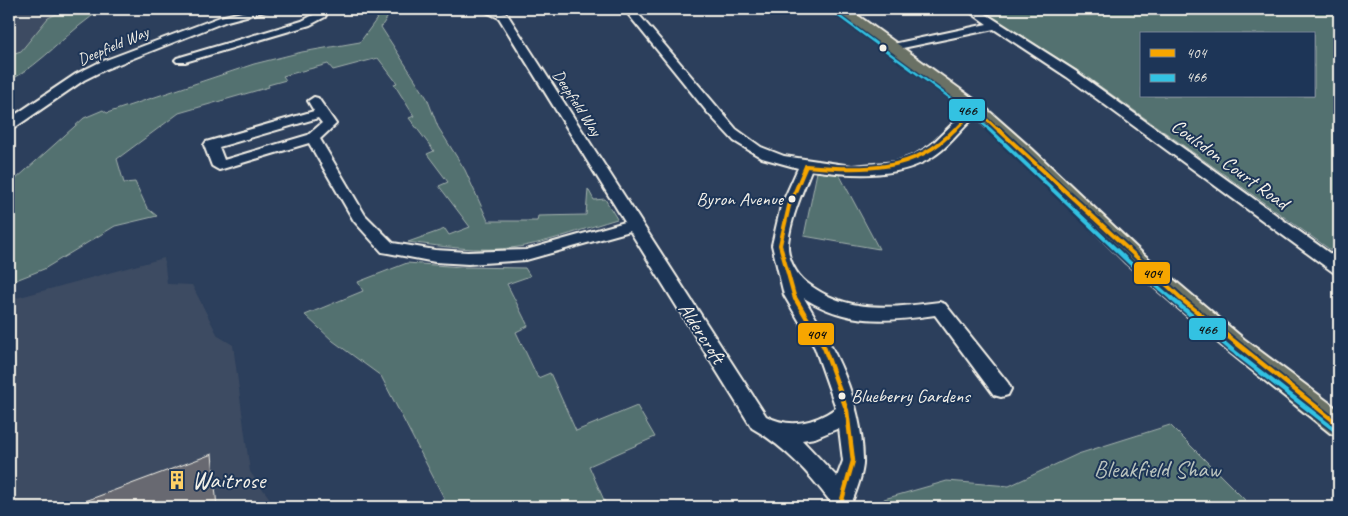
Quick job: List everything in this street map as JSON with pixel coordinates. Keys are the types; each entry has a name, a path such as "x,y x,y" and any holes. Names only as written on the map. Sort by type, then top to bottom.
{"main road":[{"path":"840,9 893,46 976,109 1026,153 1134,258 1236,345 1339,425"}],"street":[{"path":"214,9 213,13 224,19"},
{"name":"Deepfield Way","path":"9,125 80,77 102,66 224,19 268,9"},
{"path":"181,60 306,22 321,15 324,9"},
{"name":"Deepfield Way","path":"485,9 503,16 635,224"},
{"path":"629,9 724,124 747,145 786,161 806,166 852,170 899,167 929,154 950,136 962,118 976,109"},
{"name":"Coulsdon Court Road","path":"971,9 1071,74 1339,268"},
{"path":"893,46 998,25"},
{"path":"318,107 329,124 313,138 219,166 211,145 318,107"},
{"path":"313,138 359,218 388,248 434,256 468,258 526,255 635,224"},
{"path":"806,166 789,206 780,246 793,296 824,347 840,388 846,411 852,461 841,504"},
{"name":"Aldercroft","path":"635,224 759,422 778,431 819,469 841,504"},
{"path":"789,278 807,294 857,314 885,316 939,308 1000,389"},
{"name":"Aldercroft","path":"778,431 806,433 826,427 846,411"}],"shaded area":[{"path":"9,9 67,9 48,18 20,51 9,55"},
{"path":"164,258 167,284 192,285 218,336 233,345 250,472 276,507 9,507 9,300"}],"green space":[{"path":"67,9 103,9 79,26 34,65 9,81 9,55 21,51 48,18"},
{"path":"384,9 393,9 381,27 427,98 438,127 465,170 488,221 537,221 538,216 586,215 588,189 594,200 605,199 617,219 547,241 510,248 466,248 408,242 445,229 449,235 470,227 439,186 448,182 427,154 434,151 409,118 414,116 394,84 397,83 378,58 333,70 328,64 283,76 286,80 268,85 269,87 179,113 117,159 124,183 135,182 147,208 157,216 115,226 44,269 16,280 9,287 9,194 16,179 84,118 103,110 107,113 254,64 302,52 360,42"},
{"path":"979,9 1339,9 1339,256 1080,72"},
{"path":"817,172 839,174 879,249 804,236"},
{"path":"407,263 461,267 525,268 530,276 507,284 528,326 516,332 538,378 550,373 576,431 637,406 655,437 589,466 607,507 443,507 444,498 381,376 333,341 305,315 363,291 358,282"},
{"name":"Bleakfield Shaw","path":"1170,425 1252,507 884,507 884,499 947,481 1009,486 1078,454"}],"building":[{"name":"Waitrose","path":"212,454 217,507 72,507 72,506"}],"transit line":[{"name":"466","path":"836,14 972,114 1022,158 1130,263 1232,350 1335,430"},
{"name":"404","path":"976,109 1158,279 1234,343 1339,425"},
{"name":"404","path":"806,166 872,169 904,163 920,157 940,145 976,109"},
{"name":"404","path":"806,166 789,206 780,245 793,295 824,347 847,411 853,461 840,507"}],"place":[{"name":"Byron Avenue","path":"792,199"},
{"name":"Blueberry Gardens","path":"842,396"},
{"name":"Waitrose","path":"177,480"}]}
